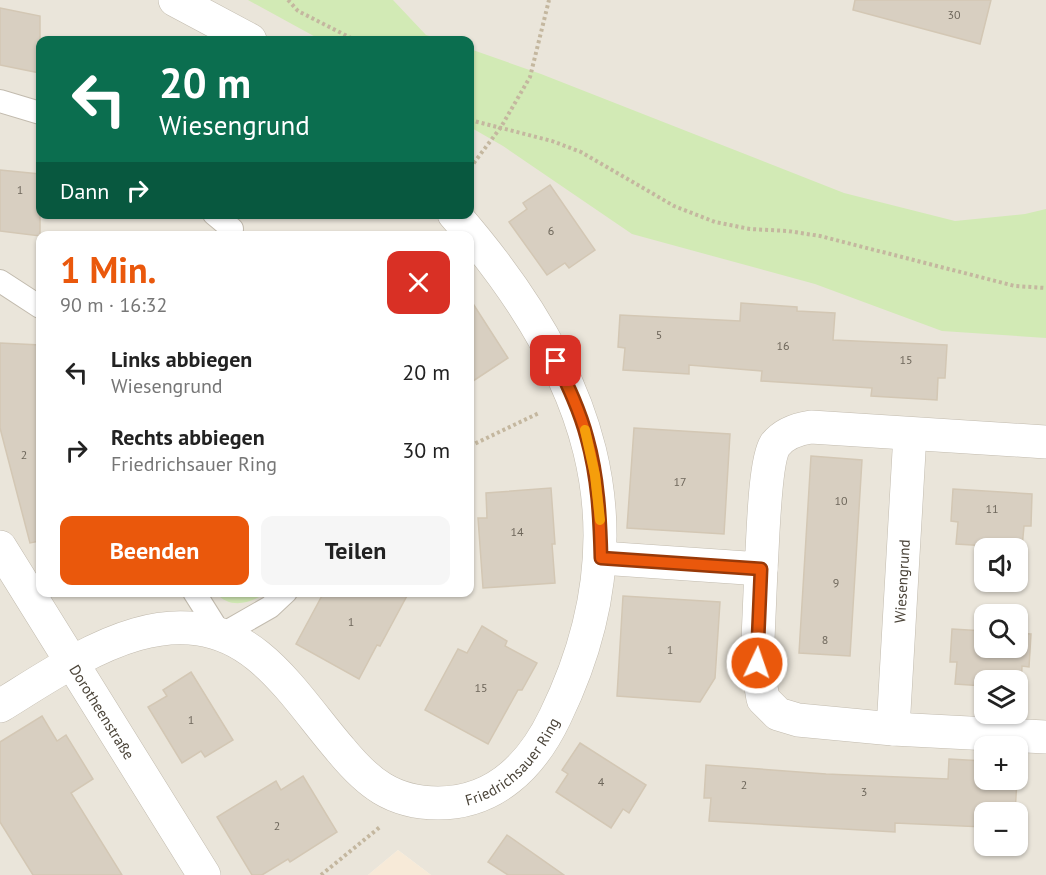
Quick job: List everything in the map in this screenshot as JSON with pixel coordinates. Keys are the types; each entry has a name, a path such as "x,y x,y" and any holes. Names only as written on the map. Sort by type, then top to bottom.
{"street":[{"path":"175,0 242,36"},
{"name":"Friedrichsauer Ring","path":"458,219 468,231"},
{"name":"Friedrichsauer Ring","path":"0,706 71,662 113,641 142,632 184,628 221,634 261,658 283,681 353,766 370,782 390,793 413,800 451,802 488,793 510,779 530,759 549,730 580,656 596,599 601,558 600,520 595,475 587,437 573,398 542,334 515,292 474,238"},
{"path":"1046,442 811,427 792,431 775,445 768,466 757,663 763,699 778,714 798,720 893,729 1046,737"},
{"name":"Wiesengrund","path":"893,729 910,434"},
{"name":"Dorotheenstraße","path":"0,547 204,875"},
{"path":"601,558 761,569"}],"lane":[{"path":"0,100 36,112"},
{"path":"220,219 232,229"},
{"path":"0,281 36,304"},
{"path":"197,597 221,634 270,607 281,597"}],"path":[{"path":"288,0 298,11 347,36"},
{"path":"474,163 501,128 530,77 549,0"},
{"path":"474,121 552,141 581,152 674,206 715,222 750,229 820,236 1015,286 1046,288"},
{"path":"474,444 573,398"},
{"path":"321,875 413,800"}],"shaded area":[{"path":"0,0 1046,0 1046,875 431,875 398,850 368,875 0,875"},
{"path":"398,850 431,875 368,875"}],"green space":[{"path":"248,0 393,0 429,36 314,36"},
{"path":"474,50 541,74 844,193 955,221 1025,214 1046,209 1046,338 942,331 815,284 632,234 503,146 474,129"},
{"path":"220,597 259,597 240,603"}],"building":[{"path":"855,0 991,0 980,44 853,10"},
{"path":"0,8 40,16 40,36 36,36 36,72 0,65"},
{"path":"0,170 36,174 36,219 40,219 40,231 36,231 36,236 0,231"},
{"path":"550,185 595,250 569,268 565,263 547,275 509,222 527,209 523,203"},
{"path":"741,303 797,307 797,311 835,313 833,340 947,345 945,378 938,378 937,400 871,396 872,388 761,381 762,371 689,365 689,374 623,370 625,348 618,347 620,315 740,321"},
{"path":"474,305 508,358 474,380"},
{"path":"0,343 36,345 36,542 30,543 0,428"},
{"path":"634,428 730,434 724,534 627,528"},
{"path":"811,456 862,460 850,656 799,653"},
{"path":"551,488 555,583 483,588 478,518 487,518 486,493"},
{"path":"953,489 1032,494 1031,526 1024,526 1023,538 974,538 974,545 956,544 958,522 951,521"},
{"path":"623,596 720,602 715,678 700,702 617,696"},
{"path":"321,597 406,597 359,679 296,644"},
{"path":"482,626 507,641 505,646 537,663 522,690 518,690 488,744 425,710 458,649 467,653"},
{"path":"952,629 974,630 974,658 1028,658 1028,634 1031,634 1029,667 1022,666 1022,670 974,670 974,685 955,684 957,662 950,662"},
{"path":"191,672 233,740 205,757 201,751 182,763 148,707 167,696 163,690"},
{"path":"42,716 57,741 66,735 93,779 71,793 122,875 33,875 0,822 0,742"},
{"path":"580,743 646,785 629,813 623,809 611,828 556,792 568,774 562,770"},
{"path":"949,759 974,760 974,790 1016,790 1016,802 974,802 974,827 895,823 895,832 709,821 711,798 704,798 706,765 826,774 948,779"},
{"path":"303,776 337,832 290,862 288,859 262,875 252,875 217,817 276,781 281,790"},
{"path":"507,835 564,875 508,875 488,862"}],"slow traffic":[{"path":"585,430 595,475 600,520"}],"route":[{"path":"556,361 581,417 591,454 598,502 601,558 761,569 757,663"}]}
